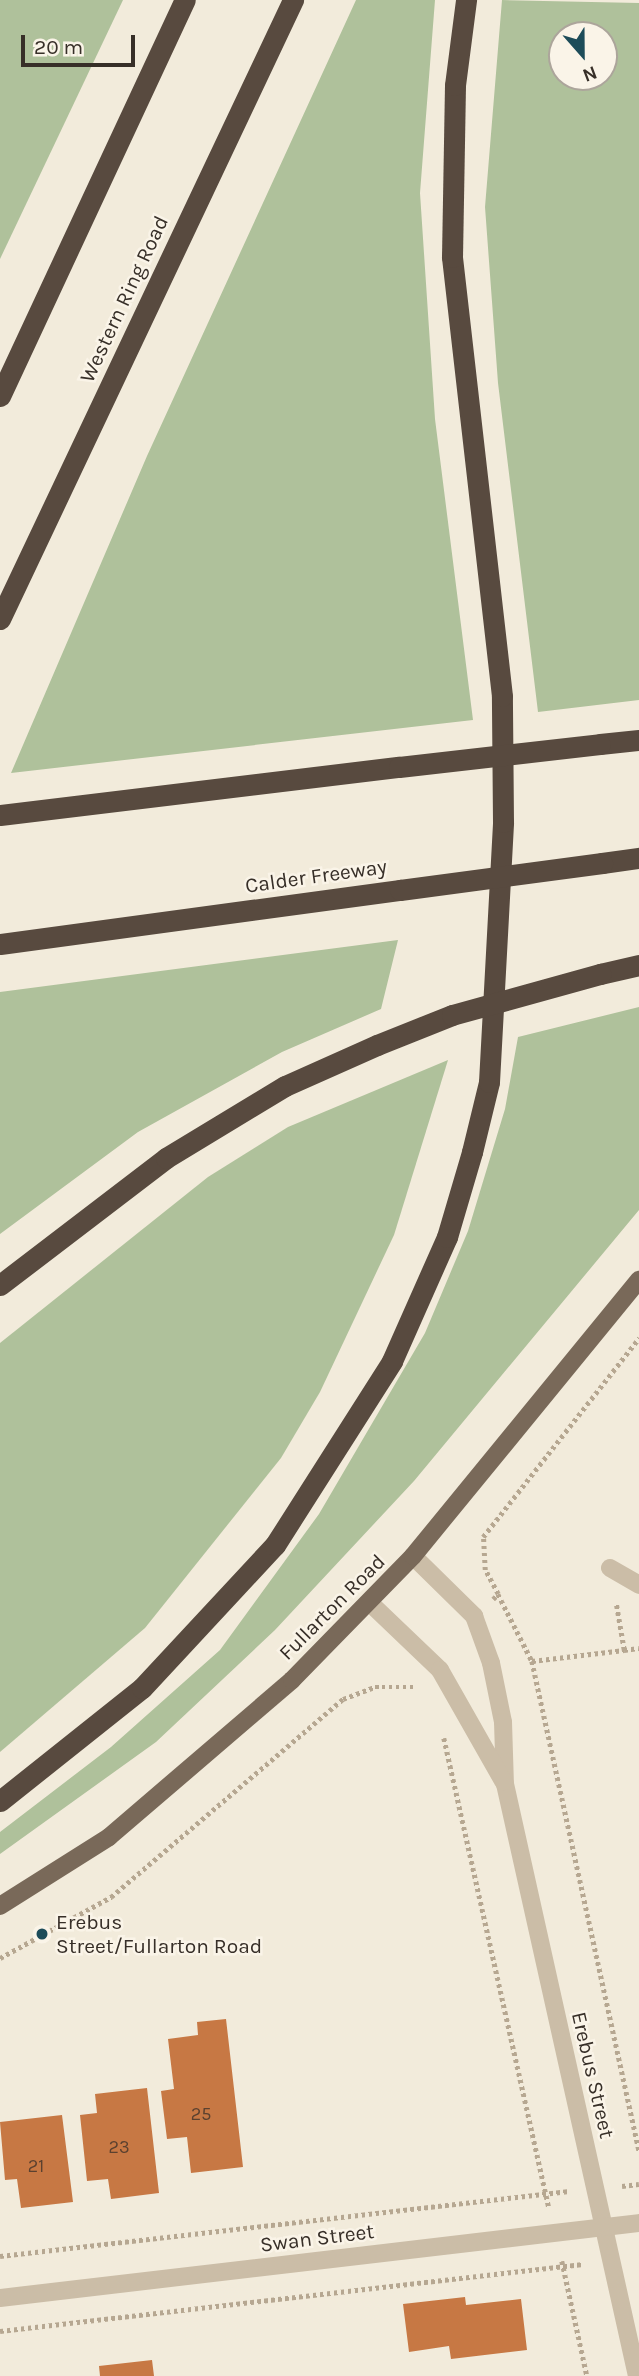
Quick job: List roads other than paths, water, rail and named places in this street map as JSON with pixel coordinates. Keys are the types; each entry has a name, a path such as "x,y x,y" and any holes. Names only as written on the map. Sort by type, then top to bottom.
{"highway":[{"path":"0,396 185,0"},
{"name":"Western Ring Road","path":"0,620 293,0"},
{"path":"0,1801 142,1688 275,1545 392,1361 447,1237 472,1152 489,1082 503,822 501,684 452,257 454,97 466,0"},
{"path":"0,815 639,740"},
{"name":"Calder Freeway","path":"0,944 639,858"},
{"path":"0,1286 166,1158 285,1086 377,1045 478,1007 639,965"}],"main road":[{"name":"Fullarton Road","path":"0,1906 163,1794 370,1603 413,1556 639,1280"}],"street":[{"name":"Erebus Street","path":"413,1556 474,1616 503,1722 505,1784 637,2376"},
{"path":"610,1568 639,1586"},
{"name":"Erebus Street","path":"370,1603 428,1654 505,1784"},
{"name":"Swan Street","path":"0,2298 639,2223"}],"place":[{"name":"Erebus Street/Fullarton Road","path":"42,1934"}]}
